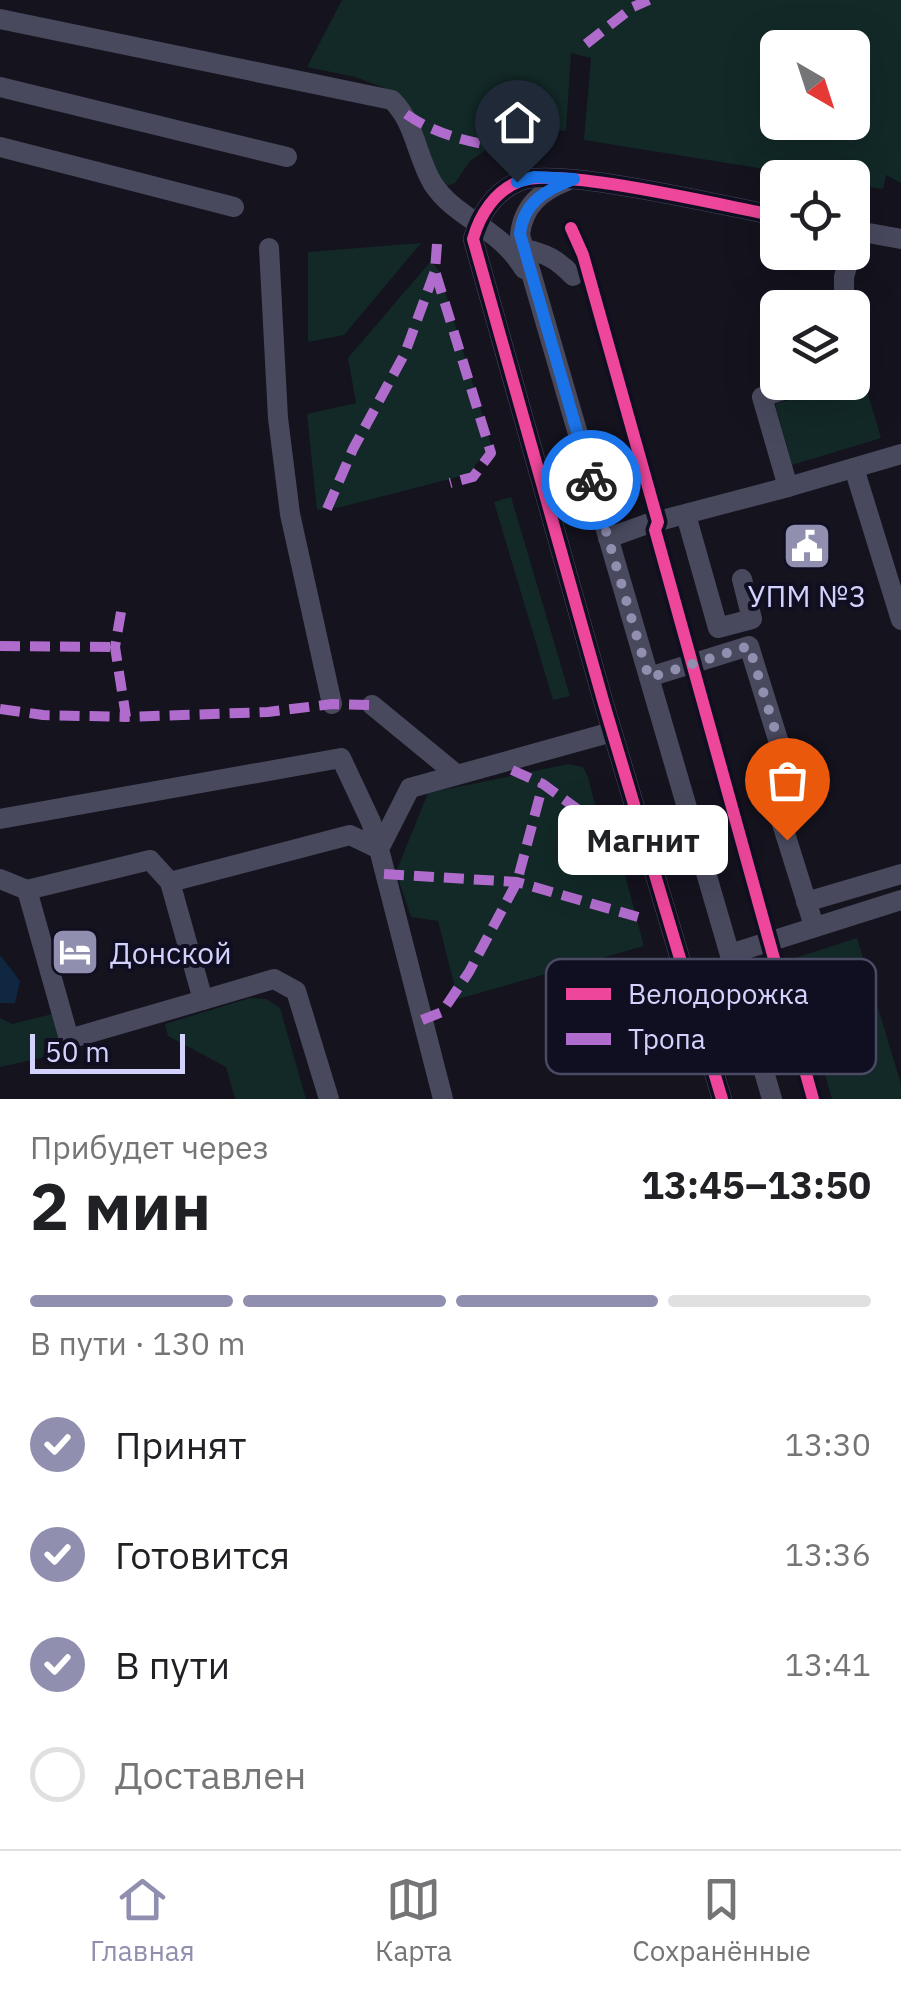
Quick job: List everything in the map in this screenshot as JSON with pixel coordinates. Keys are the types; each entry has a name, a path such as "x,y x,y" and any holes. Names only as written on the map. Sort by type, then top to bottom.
{"street":[{"path":"0,19 392,100 406,114 432,182 450,204 508,246 531,279"},
{"path":"0,87 287,157"},
{"path":"0,147 234,207"},
{"path":"680,959 473,239 478,222 496,196 517,182 534,177 574,179 760,213"},
{"path":"574,179 546,189 522,215 520,234 731,959"},
{"path":"870,239 901,238"},
{"path":"270,248 278,418 290,514 332,704"},
{"path":"524,249 558,260 573,276"},
{"path":"763,400 788,487"},
{"path":"608,538 901,454"},
{"path":"854,468 901,620"},
{"path":"686,514 718,628 752,619 742,579"},
{"path":"649,678 749,646 784,759 768,779 814,926"},
{"path":"372,704 456,774"},
{"path":"379,850 410,788 612,732"},
{"path":"0,819 342,758 371,822 443,1099"},
{"path":"170,882 350,835 379,850"},
{"path":"0,879 27,890 150,860 170,882 203,1000"},
{"path":"806,902 901,874"},
{"path":"27,890 69,1039 274,980 296,991 329,1099"},
{"path":"730,954 901,900"},
{"path":"715,1074 722,1099"},
{"path":"765,1074 772,1099"}],"green space":[{"path":"342,0 901,0 901,183 886,175 883,189 870,187 870,160 760,160 760,168 584,140 591,58 571,53 566,131 522,125 470,161 455,183 446,186 435,179 398,93 355,77 307,67"},
{"path":"421,243 344,335 308,342 308,252"},
{"path":"431,261 439,271 491,444 469,474 317,510 307,414 356,403 348,358"},
{"path":"788,400 870,400 881,438 792,465 775,404"},
{"path":"511,497 570,696 553,700 494,502"},
{"path":"569,764 583,767 611,867 625,875 644,946 598,959 546,959 546,974 458,999 438,921 411,917 396,872 428,793"},
{"path":"857,938 863,959 792,959"},
{"path":"250,998 266,999 280,1008 306,1099 235,1099 226,1067 168,1036 165,1024"},
{"path":"876,1001 901,1084 901,1099 832,1099 825,1074 876,1074"},
{"path":"52,1014 63,1053 0,1067 0,1018 12,1024"}],"water":[{"path":"0,955 20,981 15,1003 0,1003"}],"marked path":[{"path":"586,44 633,7 649,0"},
{"path":"406,114 452,136 501,147"},
{"path":"437,244 435,271 491,453 473,477 450,483"},
{"path":"327,509 353,449 405,353 435,271"},
{"path":"121,612 115,647 126,717 372,705"},
{"path":"0,646 115,647"},
{"path":"0,709 43,715 126,717"},
{"path":"512,770 543,784 610,833"},
{"path":"422,1020 442,1012 469,972 517,882 543,784"},
{"path":"384,874 517,882 638,917"}],"cycle path":[{"path":"680,959 473,239 484,212 496,197 520,181 540,178 605,183 760,212"},
{"path":"571,228 583,255 658,522 655,530 774,959"},
{"path":"715,1074 722,1099"},
{"path":"806,1074 813,1099"}],"way so far":[{"path":"591,480 649,678 749,646 784,759 768,779 787,840"}],"place":[{"name":"УПМ №3","path":"807,546"},
{"name":"Магнит","path":"787,840"},
{"name":"Донской","path":"75,952"}],"route":[{"path":"517,182 534,177 574,179 546,189 522,215 520,234 591,480"}]}
